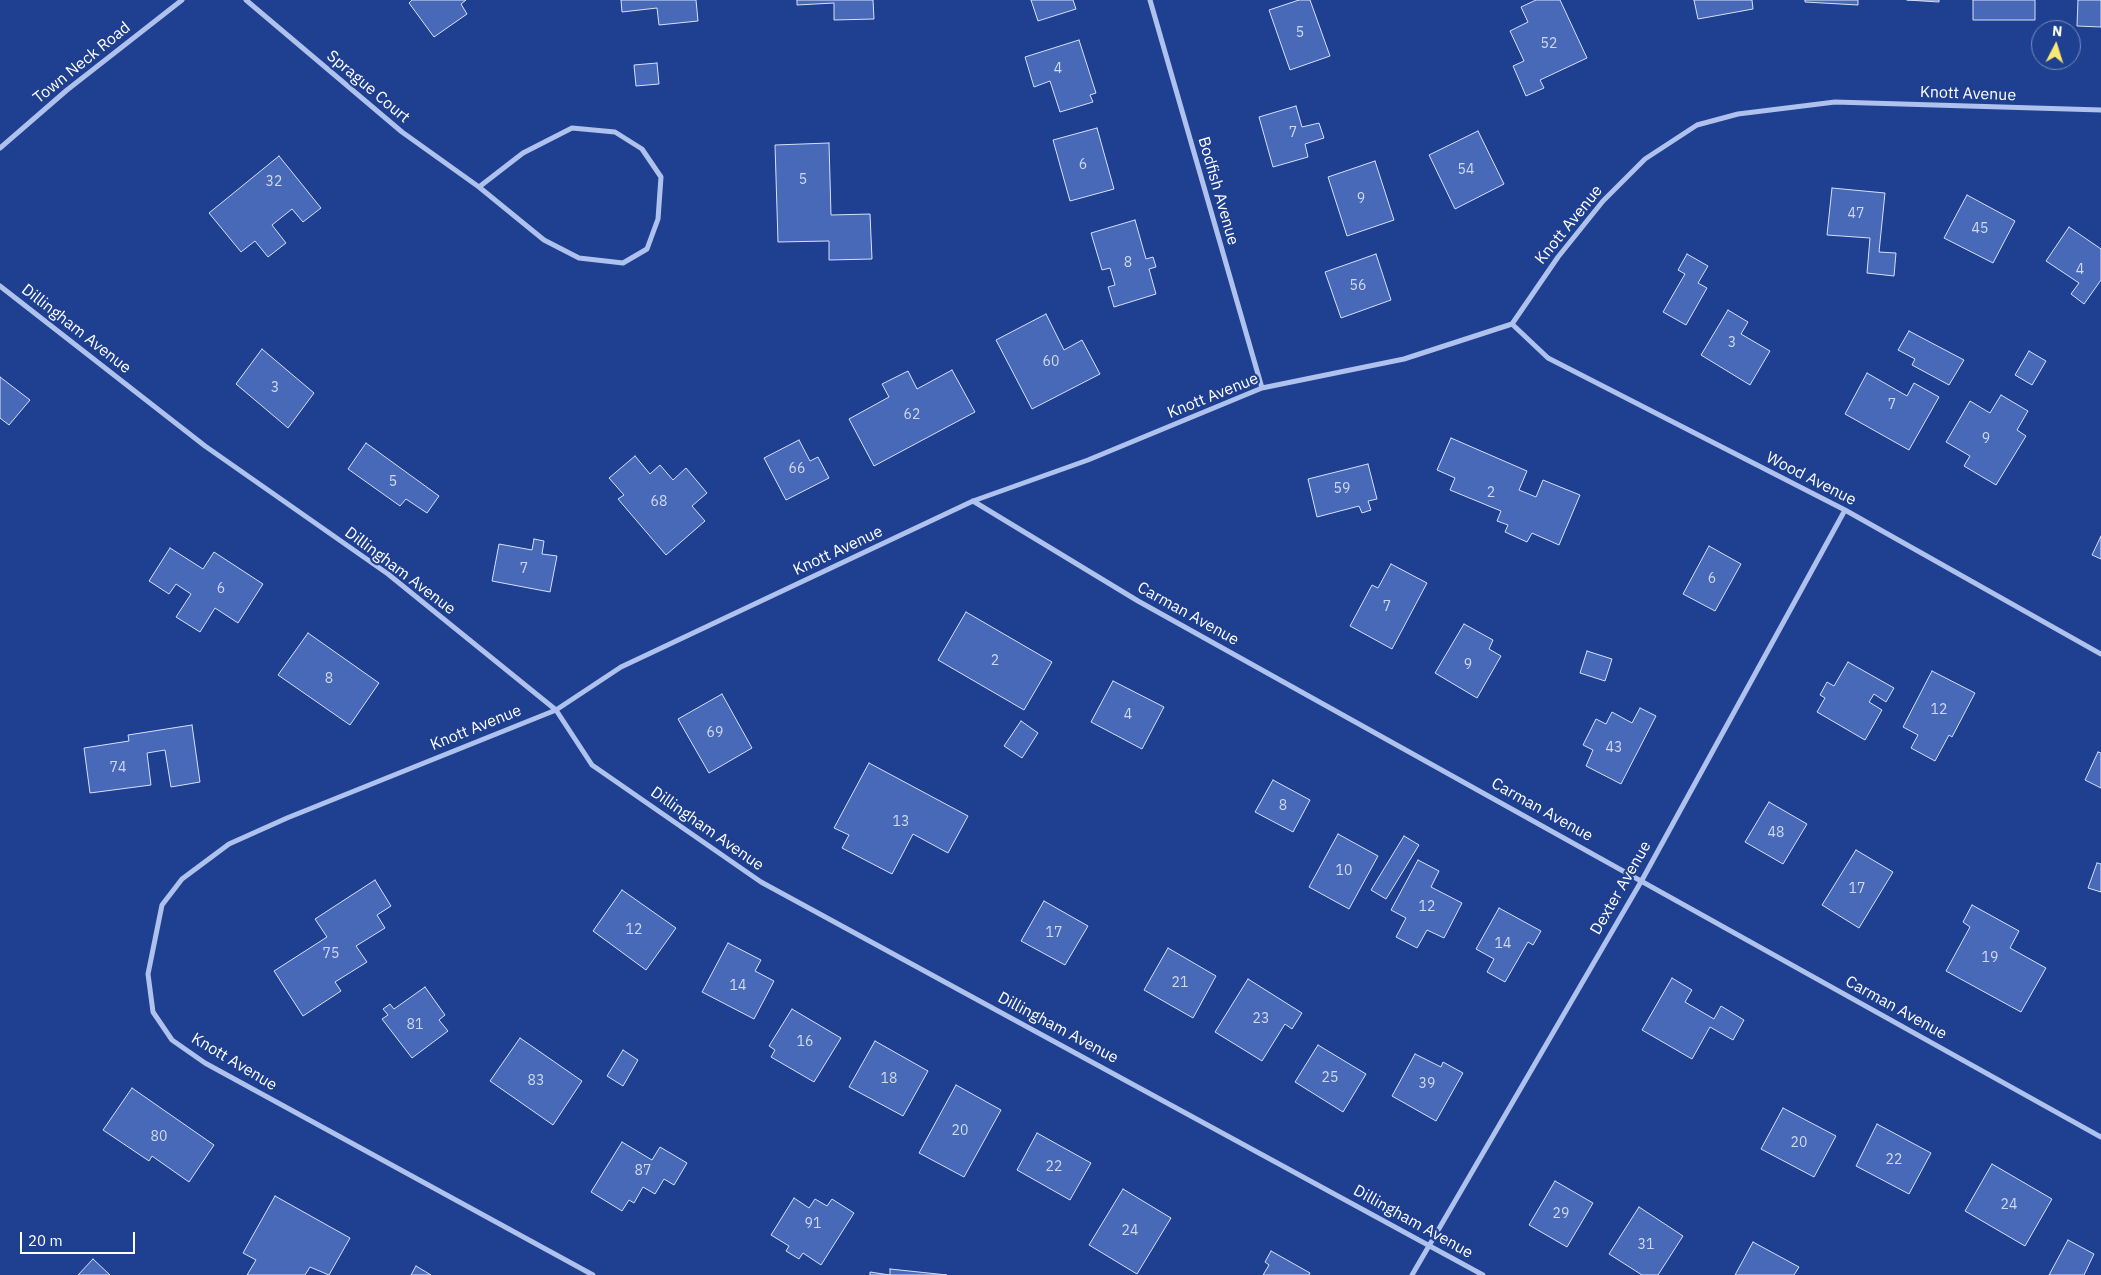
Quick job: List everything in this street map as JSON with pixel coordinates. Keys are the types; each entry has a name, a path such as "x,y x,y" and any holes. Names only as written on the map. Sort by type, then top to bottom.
{"street":[{"name":"Town Neck Road","path":"0,148 67,90 182,0"},
{"name":"Sprague Court","path":"246,0 402,132 479,187 544,240 579,258 623,263 647,249 658,219 661,177 642,149 615,132 572,128 523,153 479,187"},
{"name":"Bodfish Avenue","path":"1150,0 1262,388"},
{"name":"Knott Avenue","path":"593,1275 205,1063 172,1040 153,1012 148,974 162,905 182,879 229,844 287,818 556,710 621,667 973,501 1088,460 1262,388 1404,359 1512,324 1558,257 1603,201 1645,159 1697,125 1738,114 1835,102 2101,110"},
{"name":"Dillingham Avenue","path":"0,286 205,446 388,574 556,710 592,765 761,882 1483,1275"},
{"name":"Wood Avenue","path":"1512,324 1548,358 1845,510 2101,654"},
{"name":"Carman Avenue","path":"973,501 1138,601 2101,1137"},
{"name":"Dexter Avenue","path":"1412,1275 1642,880 1845,510"}],"building":[{"path":"412,0 466,0 461,4 467,14 434,37 409,3"},
{"path":"621,0 696,0 698,21 659,25 657,8 622,12"},
{"path":"797,0 873,0 874,19 834,20 834,3 797,5"},
{"path":"1031,0 1073,0 1076,9 1038,21"},
{"path":"1299,0 1310,0 1330,56 1290,70 1269,10"},
{"path":"1536,0 1560,0 1587,58 1540,80 1544,88 1526,96 1513,66 1524,61 1510,31 1528,22 1521,7"},
{"path":"1694,0 1752,0 1753,9 1698,19"},
{"path":"1805,0 1858,0 1858,5 1805,2"},
{"path":"1907,0 1939,0 1939,2"},
{"path":"1973,0 2035,0 2035,20 1973,20"},
{"path":"2078,0 2101,0 2101,27 2081,26 2081,20 2077,20"},
{"path":"1079,40 1096,93 1090,95 1093,102 1060,112 1050,81 1034,87 1025,57"},
{"path":"657,63 659,84 636,86 634,65"},
{"path":"1296,106 1302,127 1319,123 1324,138 1305,144 1308,157 1273,167 1259,117"},
{"path":"1097,128 1114,189 1070,201 1053,140"},
{"path":"1478,131 1504,184 1455,209 1429,155"},
{"path":"829,143 831,215 870,214 872,259 829,260 829,241 778,242 775,145"},
{"path":"279,156 321,208 303,222 292,209 272,225 286,243 268,257 255,241 241,252 209,213"},
{"path":"1375,161 1394,220 1347,236 1328,177"},
{"path":"1832,188 1885,193 1879,252 1896,253 1894,276 1867,273 1870,238 1827,235"},
{"path":"1967,195 2015,221 1993,263 1944,238"},
{"path":"1135,220 1146,259 1153,257 1156,267 1149,269 1156,294 1114,307 1108,287 1115,285 1110,268 1102,270 1091,233"},
{"path":"2069,227 2101,249 2101,280 2084,304 2071,294 2079,283 2046,261"},
{"path":"1376,254 1391,300 1341,318 1325,272"},
{"path":"1687,254 1708,266 1698,283 1707,288 1686,325 1663,312 1685,274 1678,270"},
{"path":"1728,310 1748,322 1741,334 1770,351 1750,385 1701,355"},
{"path":"1046,314 1064,350 1082,340 1100,374 1032,409 996,340"},
{"path":"1909,331 1964,360 1949,385 1912,365 1915,359 1898,350"},
{"path":"262,349 314,393 288,428 236,384"},
{"path":"2029,351 2046,361 2032,385 2015,375"},
{"path":"952,370 975,412 874,466 849,419 889,397 882,384 908,371 917,389"},
{"path":"1867,373 1907,396 1914,383 1939,397 1909,450 1845,414"},
{"path":"0,377 30,400 9,425 0,418"},
{"path":"2001,395 2028,411 2017,430 2026,436 1996,485 1964,466 1970,456 1946,442 1970,401 1990,413"},
{"path":"1451,438 1527,471 1519,490 1536,497 1543,480 1580,495 1559,545 1532,533 1527,542 1505,532 1508,525 1497,521 1501,511 1450,490 1455,478 1437,470"},
{"path":"799,440 810,461 818,457 829,478 786,500 764,458"},
{"path":"366,443 439,496 427,513 406,499 400,506 348,469"},
{"path":"635,456 650,474 660,465 673,480 686,468 707,493 692,506 705,521 666,555 618,499 624,495 609,478"},
{"path":"1368,464 1377,499 1368,501 1371,510 1362,513 1359,506 1317,517 1308,479"},
{"path":"2101,536 2101,559 2092,555"},
{"path":"534,539 544,541 542,554 557,556 550,592 492,581 499,544 532,550"},
{"path":"1709,546 1741,564 1715,611 1683,594"},
{"path":"170,548 203,569 214,552 263,584 238,623 215,608 200,632 176,617 191,594 176,584 169,594 149,581"},
{"path":"1391,564 1427,583 1392,649 1350,626 1372,585 1378,588"},
{"path":"966,612 1052,662 1024,710 938,660"},
{"path":"1464,624 1493,640 1489,649 1501,656 1477,698 1435,673"},
{"path":"308,633 379,683 350,725 278,675"},
{"path":"1587,651 1612,659 1605,681 1580,673"},
{"path":"1848,662 1894,688 1886,702 1874,694 1869,702 1882,710 1865,740 1817,712 1825,698 1820,695 1827,682 1834,686"},
{"path":"1932,671 1975,693 1952,737 1949,735 1935,761 1911,748 1918,735 1903,727"},
{"path":"1113,681 1164,707 1142,749 1091,722"},
{"path":"722,694 752,748 709,773 678,719"},
{"path":"1640,708 1656,716 1621,784 1586,766 1593,750 1583,745 1596,719 1606,724 1612,712 1632,723"},
{"path":"1021,721 1038,733 1022,758 1004,746"},
{"path":"192,725 200,782 171,787 165,750 147,753 151,785 90,793 84,748 129,741 128,735"},
{"path":"2098,752 2101,753 2101,788 2085,780"},
{"path":"869,763 968,816 948,853 913,834 892,874 842,848 849,835 834,828"},
{"path":"1273,780 1310,800 1293,832 1255,812"},
{"path":"1769,802 1807,824 1783,864 1745,842"},
{"path":"1338,834 1378,856 1349,909 1309,887"},
{"path":"1404,836 1419,845 1386,899 1371,890"},
{"path":"1856,850 1893,872 1859,928 1822,905"},
{"path":"1418,860 1439,871 1431,887 1462,903 1444,938 1427,930 1417,948 1396,937 1406,918 1391,910"},
{"path":"2097,863 2101,864 2101,892 2088,888"},
{"path":"375,880 391,906 377,915 385,928 356,946 367,962 335,982 341,991 303,1016 274,971 327,937 315,919"},
{"path":"622,890 676,928 646,970 593,931"},
{"path":"1044,901 1088,926 1065,965 1021,941"},
{"path":"1972,905 2019,931 2010,948 2046,968 2021,1012 1946,971 1970,927 1963,922"},
{"path":"1499,908 1541,931 1533,945 1528,942 1505,982 1487,972 1494,959 1476,949"},
{"path":"728,943 761,960 755,971 774,981 754,1019 702,992"},
{"path":"1168,948 1216,976 1193,1018 1144,990"},
{"path":"1672,978 1692,990 1685,1002 1714,1019 1721,1006 1744,1020 1733,1040 1710,1027 1692,1059 1642,1030"},
{"path":"1248,979 1302,1013 1292,1029 1285,1024 1262,1061 1215,1032"},
{"path":"425,987 445,1015 439,1020 448,1031 412,1058 382,1019 388,1015 383,1009 390,1004 394,1009"},
{"path":"792,1009 841,1038 814,1082 771,1057 775,1050 769,1046"},
{"path":"520,1038 582,1081 553,1125 490,1081"},
{"path":"875,1041 928,1071 903,1116 849,1087"},
{"path":"1318,1045 1366,1074 1343,1112 1295,1082"},
{"path":"623,1050 638,1060 623,1086 607,1076"},
{"path":"1415,1054 1441,1067 1443,1062 1463,1073 1436,1121 1392,1096"},
{"path":"956,1085 1001,1110 964,1177 919,1153"},
{"path":"132,1088 214,1145 189,1182 152,1156 149,1161 103,1130"},
{"path":"1783,1108 1836,1136 1814,1177 1761,1149"},
{"path":"1877,1124 1931,1153 1909,1194 1856,1166"},
{"path":"1037,1133 1091,1163 1070,1200 1017,1170"},
{"path":"622,1142 652,1160 660,1147 687,1163 674,1185 664,1179 655,1194 643,1187 634,1203 629,1200 622,1211 591,1192"},
{"path":"1992,1164 2052,1199 2025,1246 1965,1211"},
{"path":"1555,1181 1593,1203 1567,1247 1529,1225"},
{"path":"1123,1189 1171,1218 1137,1274 1089,1245"},
{"path":"275,1196 350,1238 329,1275 310,1267 305,1275 247,1275 256,1260 243,1253"},
{"path":"794,1198 809,1208 815,1199 827,1206 832,1199 854,1213 821,1265 803,1253 799,1259 786,1251 789,1246 771,1235"},
{"path":"1639,1207 1683,1236 1658,1275 1642,1275 1609,1254"},
{"path":"2068,1240 2094,1254 2084,1275 2049,1275"},
{"path":"1753,1242 1799,1267 1794,1275 1735,1275"},
{"path":"1271,1251 1310,1273 1309,1275 1263,1275 1269,1265 1265,1262"},
{"path":"93,1259 110,1275 78,1275"},
{"path":"416,1266 431,1275 411,1275"},
{"path":"890,1269 947,1275 890,1275"},
{"path":"870,1272 890,1275 870,1275"}]}
